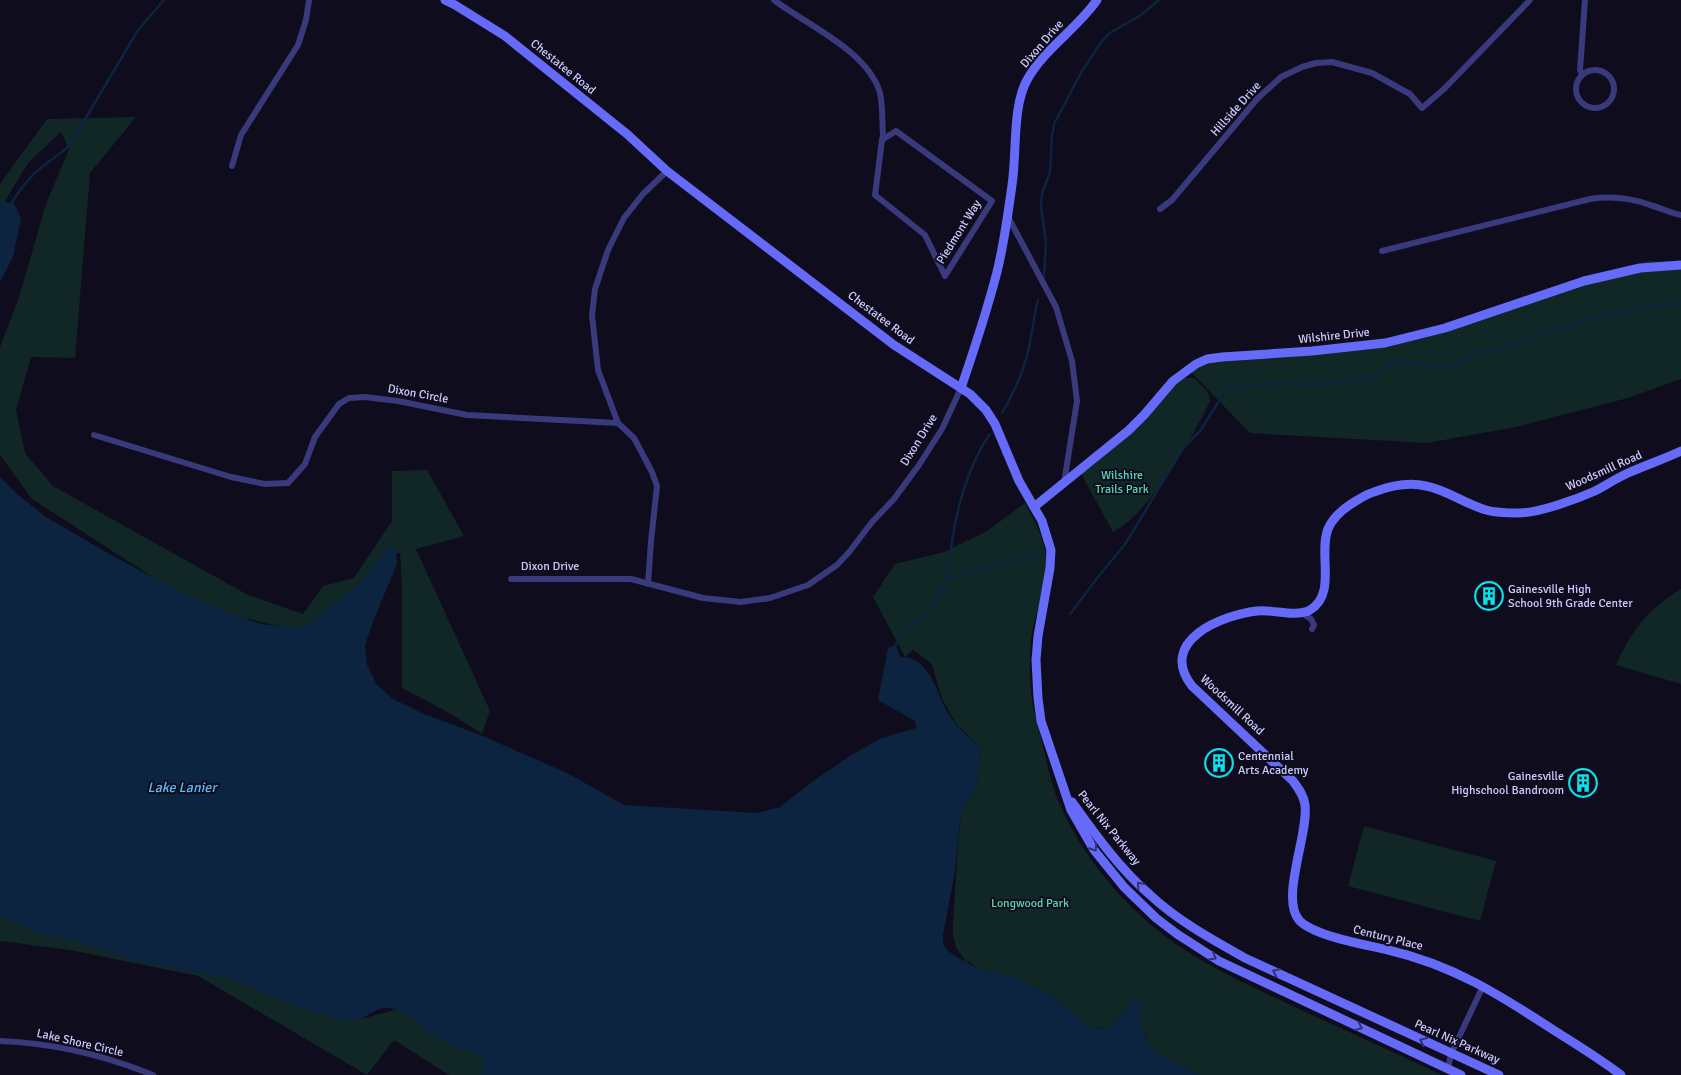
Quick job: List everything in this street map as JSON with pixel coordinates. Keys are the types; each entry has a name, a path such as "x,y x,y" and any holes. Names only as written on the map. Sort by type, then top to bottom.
{"street":[{"path":"232,166 241,135 298,45 306,20 309,0"},
{"name":"Chestatee Road","path":"445,0 505,36 627,134 667,171 894,345 970,394 991,417 1019,481 1046,532 1051,550 1036,660 1041,721 1063,790"},
{"name":"Piedmont Way","path":"774,0 846,50 863,65 874,80 880,94 883,136 882,140 875,195 925,235 945,276 992,201 896,131 882,140"},
{"name":"Dixon Drive","path":"510,578 631,579 703,598 746,602 770,598 808,586 837,565 872,522 894,499 919,466 942,430 982,328 998,270 1013,184 1021,93 1027,79 1040,63 1097,0"},
{"name":"Hillside Drive","path":"1160,209 1172,200 1257,99 1281,77 1316,63 1332,62 1378,76 1410,94 1422,108 1445,88 1530,0"},
{"path":"1582,74 1594,70 1607,73 1611,78 1614,91 1609,103 1597,108 1585,106 1577,97 1576,85 1582,74 1580,70 1585,0"},
{"path":"648,584 657,486 652,472 634,438 618,423 598,370 592,315 595,289 608,250 624,218 643,194 667,171"},
{"path":"1382,251 1604,197 1614,197 1648,204 1681,215"},
{"path":"1007,215 1056,308 1072,361 1077,401 1064,483"},
{"name":"Wilshire Drive","path":"1034,507 1129,430 1183,371 1201,362 1222,358 1385,343 1445,328 1584,281 1640,268 1681,265"},
{"name":"Dixon Circle","path":"94,435 231,477 265,484 288,483 305,464 315,437 340,404 349,398 365,397 398,401 467,414 618,423"},
{"name":"Woodsmill Road","path":"1270,758 1192,686 1185,675 1182,664 1186,644 1207,628 1231,616 1264,610 1302,613 1318,604 1323,594 1325,572 1324,544 1330,525 1348,506 1372,492 1393,486 1409,485 1426,486 1447,492 1485,510 1502,513 1533,512 1593,492 1628,473 1681,452"},
{"path":"1302,613 1314,625 1312,629"},
{"name":"Century Place","path":"1270,758 1293,781 1302,794 1305,806 1292,903 1302,924 1322,934 1412,956 1445,967 1483,986 1621,1075"},
{"name":"Pearl Nix Parkway","path":"1063,790 1112,853 1147,893 1204,936 1245,958 1500,1075"},
{"name":"Pearl Nix Parkway","path":"1063,790 1082,830 1108,868 1145,908 1177,934 1219,961 1461,1075"},
{"path":"1448,1069 1451,1054 1483,986"},
{"name":"Lake Shore Circle","path":"0,1041 28,1042 56,1047 111,1060 153,1075"}],"green space":[{"path":"136,117 90,173 75,358 31,357 16,410 25,453 53,486 248,595 303,614 323,586 354,578 392,521 392,471 427,470 464,536 416,549 490,711 482,734 453,715 402,688 400,553 383,557 324,624 294,630 241,617 182,596 32,499 0,455 0,347 19,297 46,204 69,149 61,132 28,163 0,209 0,184 47,119"},
{"path":"1648,261 1681,262 1681,379 1628,398 1516,427 1427,443 1250,433 1185,366 1218,353 1350,347 1460,323"},
{"name":"Wilshire Trails Park","path":"1185,378 1194,378 1208,392 1210,401 1169,474 1141,509 1113,532 1081,474 1138,428 1178,381"},
{"name":"Longwood Park","path":"1025,503 1036,523 1046,558 1044,585 1031,644 1030,676 1033,706 1053,788 1070,825 1101,873 1161,933 1208,964 1442,1075 1199,1075 1155,1056 1140,1025 1139,1013 1134,998 1111,1027 1091,1028 1055,998 1016,978 977,968 968,961 955,982 952,981 965,960 956,948 953,934 961,812 976,787 981,748 957,725 942,699 932,664 913,650 905,657 873,597 895,564 944,552 987,531"},
{"path":"1681,589 1681,684 1616,665 1628,641 1642,621 1659,605"},
{"path":"1364,826 1496,861 1480,921 1348,886"},
{"path":"0,899 357,1020 398,1009 495,1057 487,1075 449,1075 394,1040 367,1075 198,976 70,950 0,941"}],"water":[{"path":"0,201 14,203 21,219 13,257 0,282"},
{"name":"Lake Lanier","path":"0,477 17,494 46,517 111,555 177,590 214,607 261,624 292,628 311,624 359,583 389,547 396,550 397,564 365,645 367,665 377,685 393,699 424,714 483,736 567,773 624,805 756,813 780,807 816,779 853,754 882,738 916,728 915,721 878,700 888,648 896,645 900,657 910,658 926,669 952,720 981,748 976,787 961,812 955,871 943,935 943,944 947,950 977,968 1016,978 1055,998 1091,1028 1111,1027 1134,998 1143,1003 1140,1024 1155,1055 1161,1055 1199,1075 481,1075 484,1061 480,1056 437,1038 394,1009 377,1010 359,1019 347,1021 296,1006 227,978 133,960 74,940 39,933 0,916"}],"waterway":[{"path":"12,202 34,174 71,143 138,30 164,0"},
{"path":"1044,277 1046,241 1041,206 1042,194 1050,172 1054,124 1082,71 1102,41 1110,33 1141,15 1159,0"},
{"path":"1002,413 1016,387 1024,366 1038,300"},
{"path":"1070,614 1126,543 1183,448 1200,431 1224,393 1229,389 1249,385 1283,383 1320,385 1368,379 1394,362 1421,363 1439,368 1451,366 1474,353 1485,350 1495,351 1517,342 1597,317 1632,309 1681,303"},
{"path":"895,646 905,632 927,612 944,585 948,575 953,535 962,495 971,469 990,434"},
{"path":"947,579 1049,551"}],"place":[{"name":"Gainesville High School 9th Grade Center","path":"1489,596"},
{"name":"Centennial Arts Academy","path":"1219,763"},
{"name":"Gainesville Highschool Bandroom","path":"1583,783"}]}
